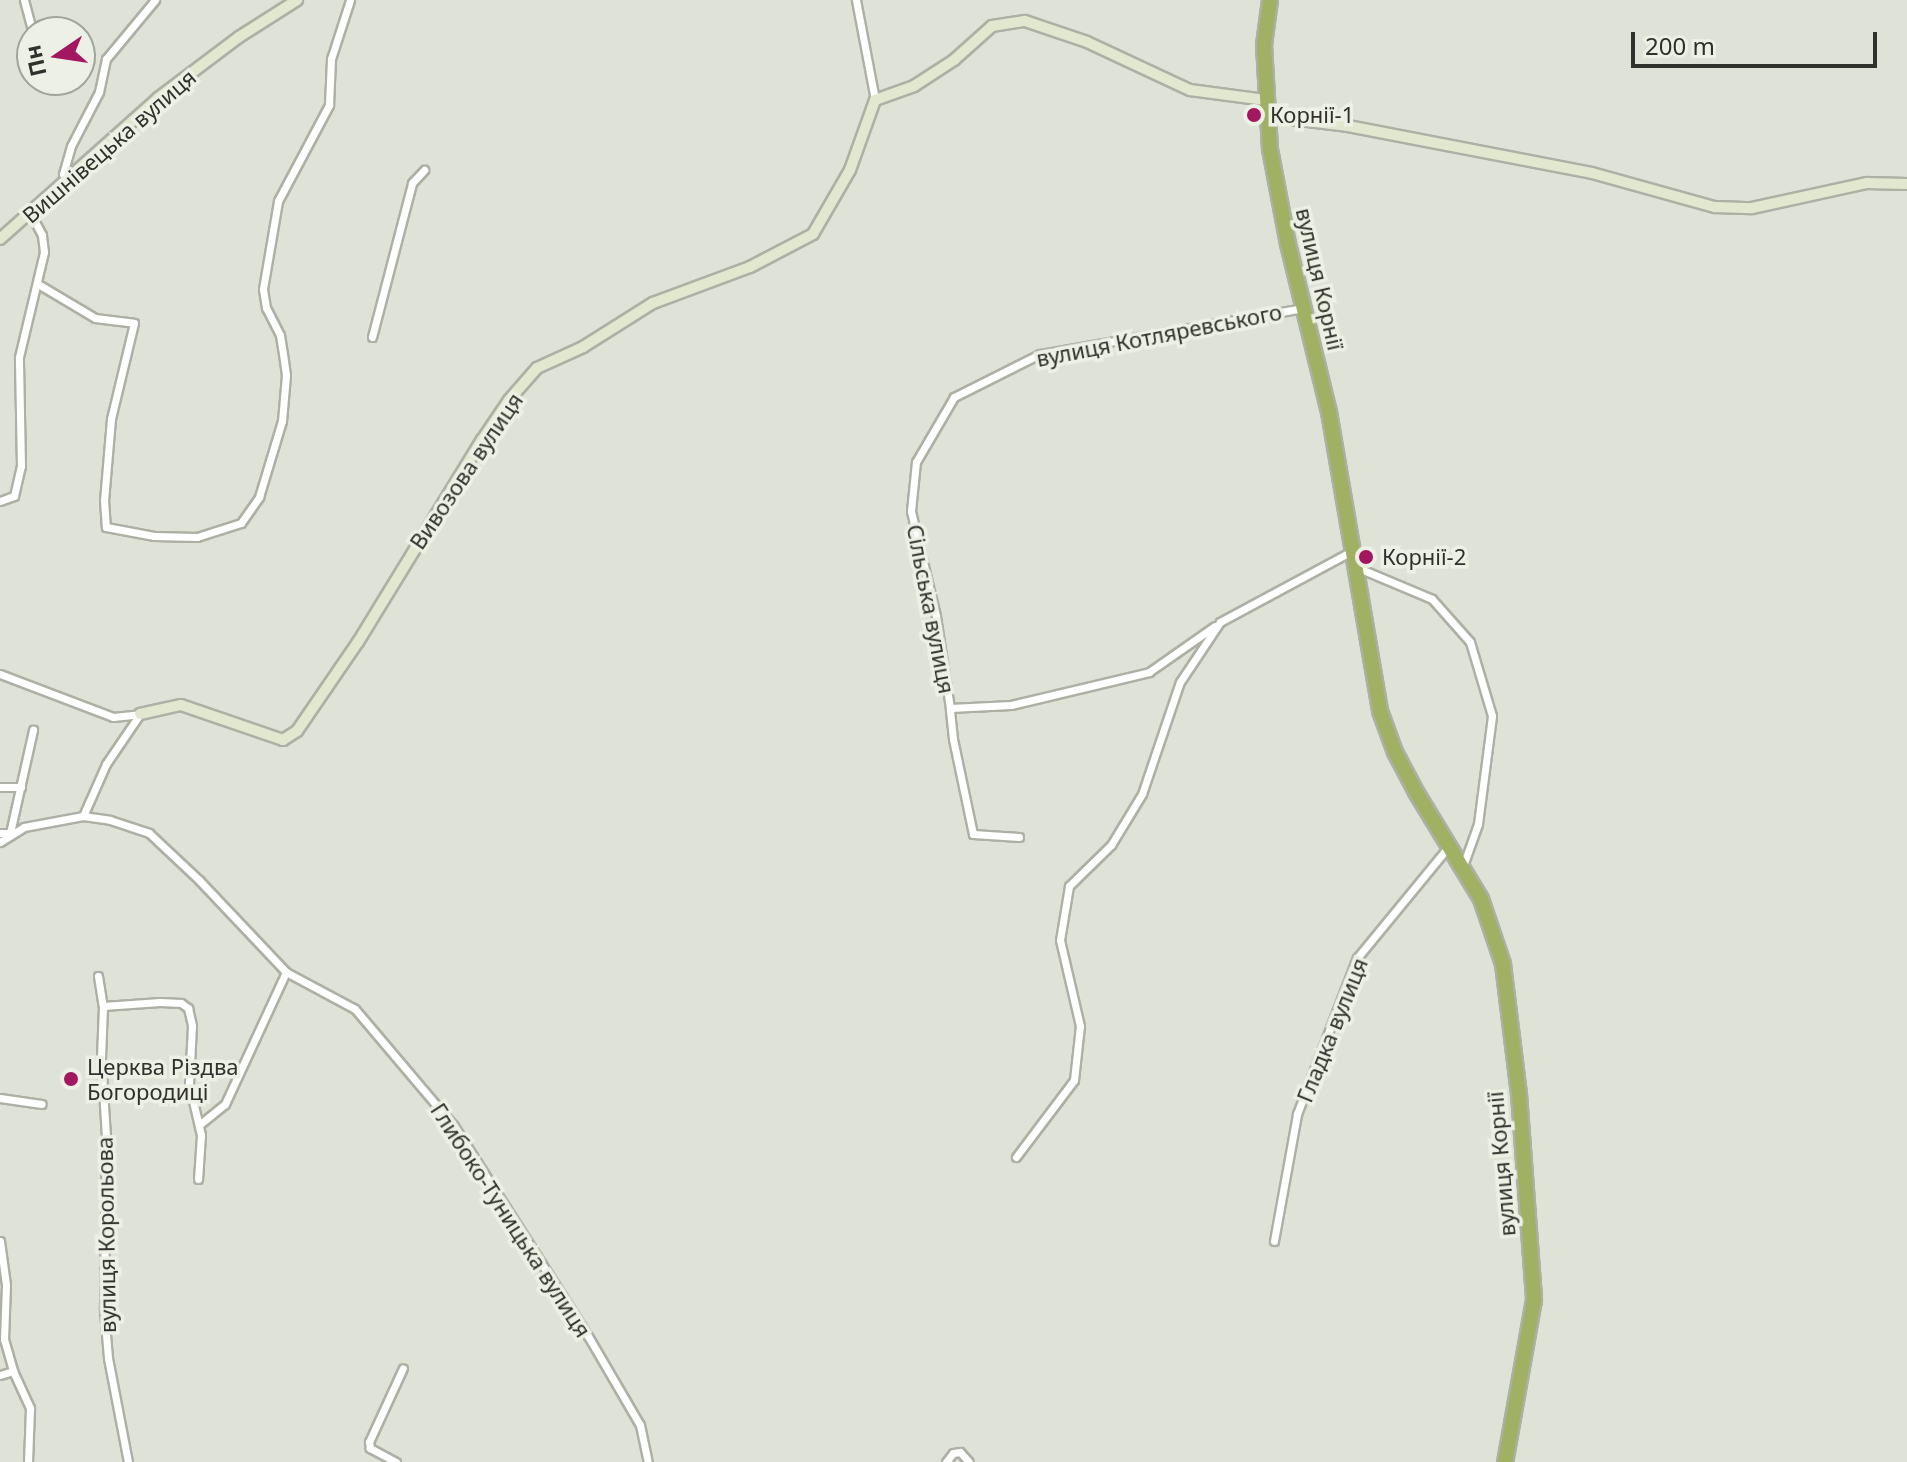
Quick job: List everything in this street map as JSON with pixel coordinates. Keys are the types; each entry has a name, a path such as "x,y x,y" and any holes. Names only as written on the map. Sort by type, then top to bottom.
{"highway":[{"name":"вулиця Корнії","path":"1270,0 1264,45 1266,116 1288,244 1329,412 1380,711 1395,752 1494,929 1503,964 1519,1094 1534,1300 1505,1462"}],"street":[{"path":"67,181 63,174 71,146 99,92 106,59 155,0"},
{"name":"Вишнівецька вулиця","path":"0,239 158,98 239,37 297,0"},
{"path":"38,284 95,318 134,323 111,419 106,527 154,536 197,537 227,530 246,518 271,463 282,421 286,375 280,335 266,308 263,289 278,201 329,105 331,59 350,0"},
{"path":"856,0 875,100 914,86 954,60 992,26 1025,21 1087,42 1190,90 1265,100"},
{"name":"Вивозова вулиця","path":"0,674 113,717 181,705 283,740 297,731 358,642 441,504 509,400 537,368 583,347 653,303 750,267 813,234 850,170 875,100"},
{"path":"1266,116 1348,126 1592,173 1715,207 1752,208 1867,183 1907,184"},
{"path":"372,337 412,183 424,170"},
{"path":"0,501 14,496 21,466 19,357 44,252 42,235 31,214"},
{"name":"вулиця Котляревського","path":"916,462 954,397 1040,354 1303,308"},
{"name":"Сільська вулиця","path":"916,462 911,511 936,616 953,739 973,834 1019,837"},
{"name":"Сільська вулиця","path":"950,708 1011,705 1149,672 1220,622 1352,551"},
{"path":"1355,566 1432,599 1470,642 1492,716 1478,824 1462,868"},
{"name":"Сільська вулиця","path":"1016,1157 1074,1080 1080,1026 1060,940 1069,886 1111,845 1142,794 1180,682 1220,622"},
{"path":"0,833 83,816 106,764 140,714"},
{"path":"0,842 10,833 33,730"},
{"path":"0,787 21,787"},
{"name":"Глибоко-Туницька вулиця","path":"83,816 110,820 149,833 199,880 286,972 355,1009 454,1126 588,1336 640,1425 648,1462"},
{"name":"Гладка вулиця","path":"1274,1241 1297,1114 1357,958 1449,846"},
{"path":"199,1125 225,1104 286,972"},
{"name":"вулиця Корольова","path":"98,976 103,1006 104,1311 108,1358 128,1462"},
{"path":"103,1006 160,1002 181,1003 188,1008 192,1026 189,1084 199,1125 201,1153 198,1179"},
{"path":"0,1098 42,1104"},
{"path":"0,1241 6,1285 4,1339 13,1371 30,1408 28,1462"},
{"path":"396,1462 370,1448 369,1442 403,1368"},
{"path":"0,1375 13,1371"},
{"path":"946,1462 953,1453 960,1452 969,1462"}],"place":[{"name":"Корнії-1","path":"1254,115"},
{"name":"Корнії-2","path":"1366,557"},
{"name":"Церква Різдва Богородиці","path":"71,1079"}]}
